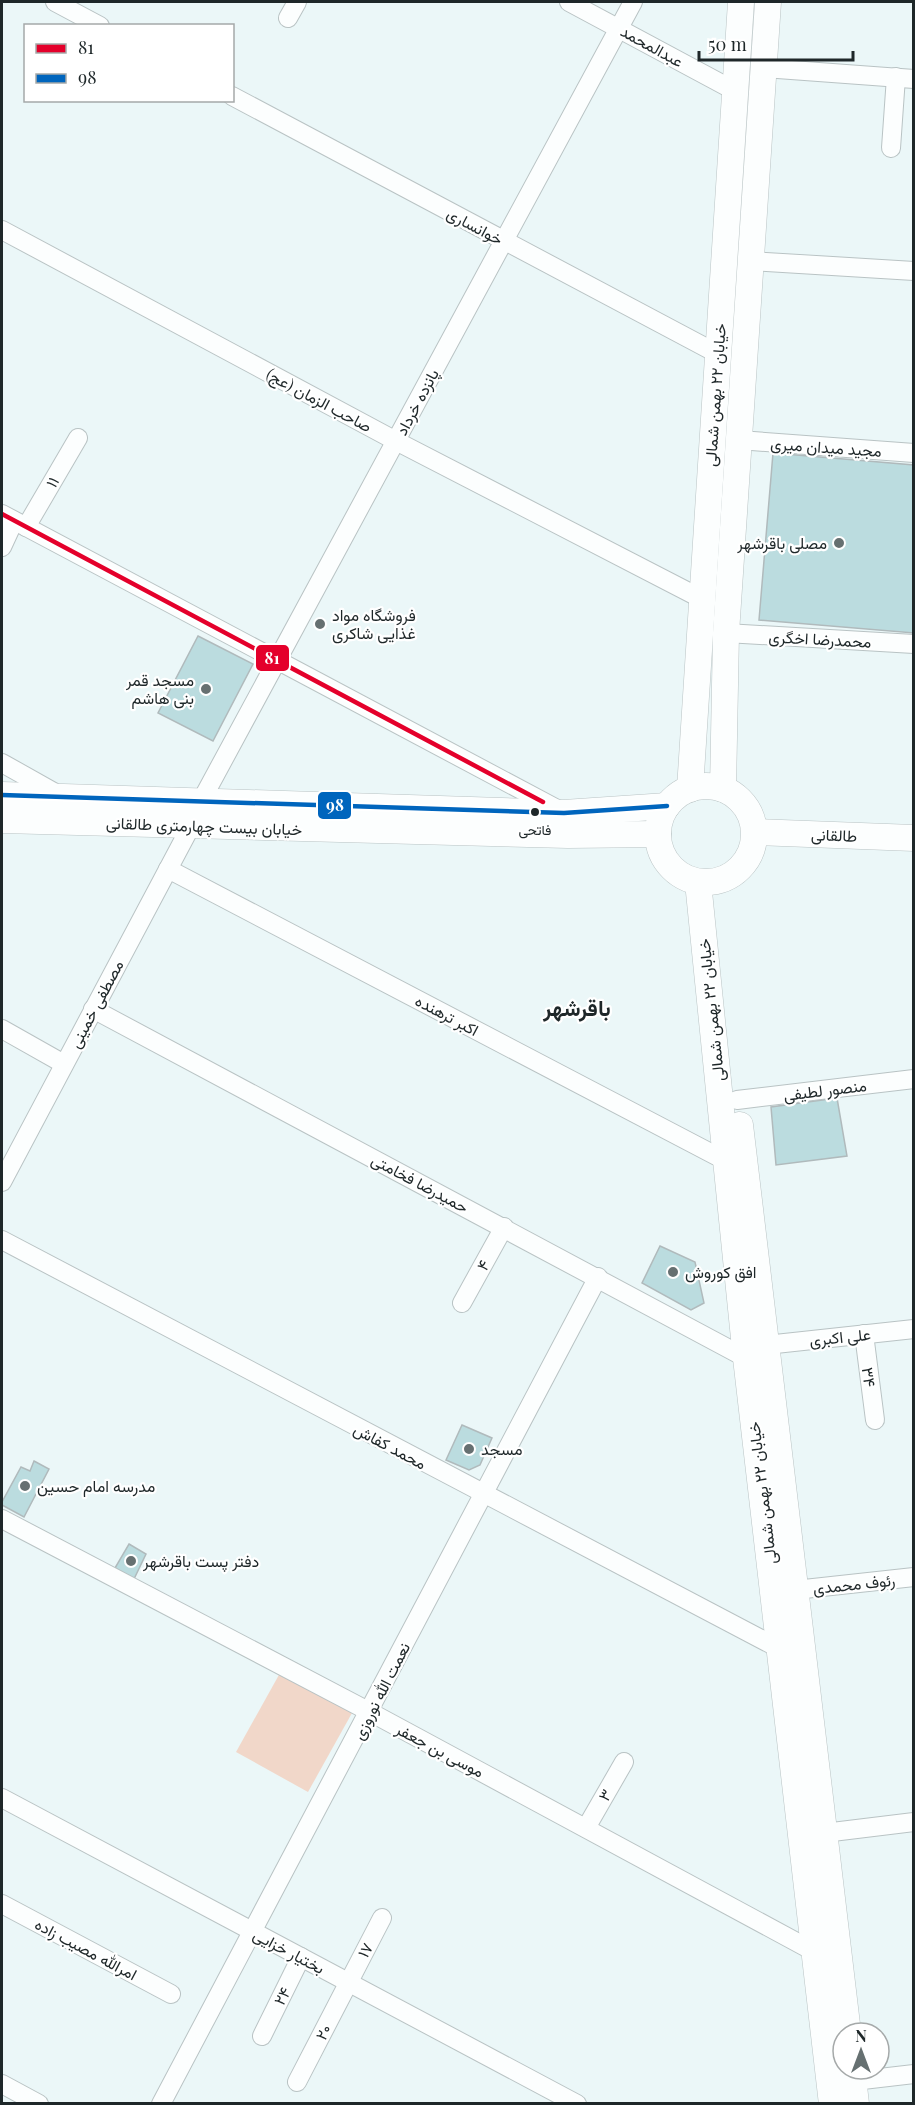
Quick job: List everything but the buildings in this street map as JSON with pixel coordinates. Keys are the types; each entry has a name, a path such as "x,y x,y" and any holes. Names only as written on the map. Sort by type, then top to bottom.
{"street":[{"path":"55,2 96,24"},
{"path":"288,18 297,2"},
{"name":"عبدالمحمد","path":"569,2 735,91"},
{"name":"پانزده خرداد","path":"195,814 633,2"},
{"name":"خیابان ۲۲ بهمن شمالی","path":"690,789 741,2"},
{"name":"خیابان ۲۲ بهمن شمالی","path":"723,789 726,633 768,2"},
{"path":"764,68 904,78 891,148"},
{"name":"خوانساری","path":"234,97 718,354"},
{"name":"صاحب الزمان (عج)","path":"2,230 396,441 702,599"},
{"path":"751,261 914,271"},
{"name":"۱۱","path":"2,547 14,521 78,438"},
{"name":"مجید میدان میری","path":"739,440 914,453"},
{"path":"14,521 276,662 566,824 667,806"},
{"name":"محمدرضا اخگری","path":"726,633 914,644"},
{"path":"2,763 63,797"},
{"path":"706,786 723,789 745,806 752,818 754,832 748,859 734,873 706,882 685,877 670,864 660,847 658,834 660,819 667,806 677,796 690,789 706,786"},
{"path":"2,795 63,797 195,814"},
{"name":"خیابان بیست چهارمتری طالقانی","path":"2,820 195,814 566,824 658,834"},
{"name":"مصطفی خمینی","path":"2,1182 195,814"},
{"name":"طالقانی","path":"754,832 914,838"},
{"name":"اکبر ترهنده","path":"168,869 726,1161"},
{"name":"خیابان ۲۲ بهمن شمالی","path":"706,882 737,1100 780,1649 832,2103"},
{"name":"خیابان ۲۲ بهمن شمالی","path":"706,882 726,1161 795,1590 847,2021"},
{"name":"حمیدرضا فخامتی","path":"93,1009 598,1277 756,1352"},
{"path":"2,1029 64,1064"},
{"name":"منصور لطیفی","path":"737,1100 914,1079"},
{"name":"۴","path":"462,1303 504,1227"},
{"name":"محمد کفاش","path":"2,1240 780,1649"},
{"name":"نعمت الله نوروزی","path":"161,2103 370,1712 482,1494 598,1277"},
{"name":"علی اکبری","path":"756,1352 864,1334 914,1329"},
{"name":"۳۴","path":"864,1334 875,1420"},
{"name":"موسی بن جعفر","path":"2,1519 370,1712 813,1951"},
{"name":"رئوف محمدی","path":"795,1590 914,1577"},
{"name":"۳","path":"586,1828 624,1762"},
{"name":"بختیار خزایی","path":"2,1798 577,2103"},
{"path":"824,1833 914,1822"},
{"name":"امرالله مصیب زاده","path":"2,1904 171,1994"},
{"name":"۱۷","path":"348,1982 382,1918"},
{"name":"۲۴","path":"262,2036 302,1957"},
{"name":"۲۰","path":"297,2082 348,1982"},
{"path":"854,2085 914,2074"},
{"path":"2,2084 39,2103"}],"shaded area":[{"path":"280,1673 352,1713 308,1792 236,1752"}],"transit line":[{"name":"81","path":"2,514 543,802"},
{"name":"98","path":"2,795 564,813 667,806"}],"place":[{"name":"مصلی باقرشهر","path":"839,543"},
{"name":"فروشگاه مواد غذایی شاکری","path":"320,624"},
{"name":"مسجد قمر بنی هاشم","path":"206,689"},
{"name":"فاتحی","path":"535,812"},
{"name":"افق کوروش","path":"673,1272"},
{"name":"مسجد","path":"469,1449"},
{"name":"مدرسه امام حسین","path":"25,1486"},
{"name":"دفتر پست باقرشهر","path":"131,1561"}],"district":[{"name":"باقرشهر","path":"577,1008"}]}
